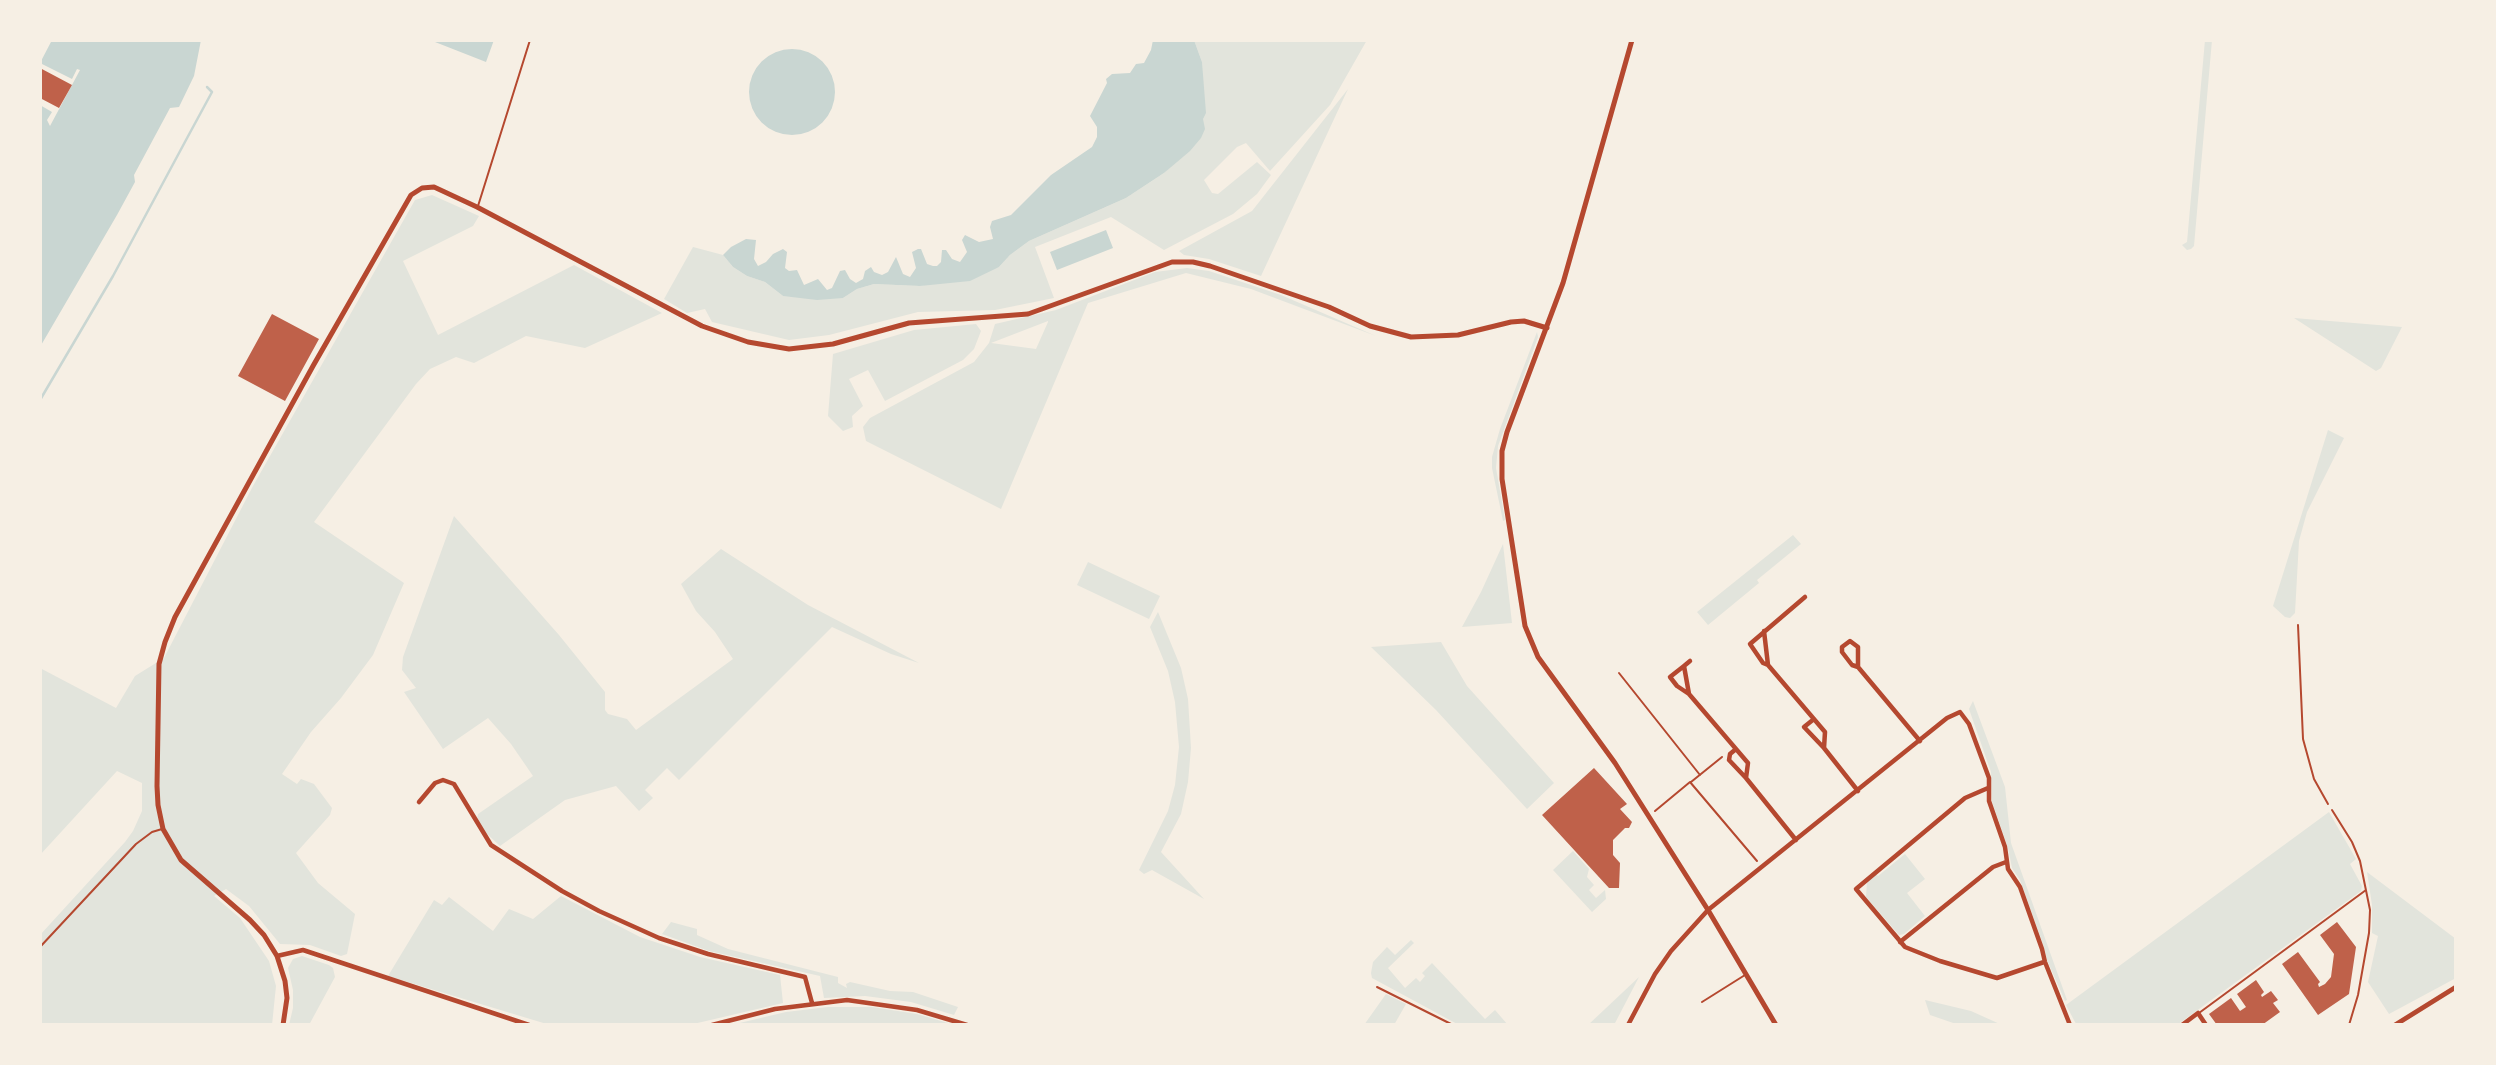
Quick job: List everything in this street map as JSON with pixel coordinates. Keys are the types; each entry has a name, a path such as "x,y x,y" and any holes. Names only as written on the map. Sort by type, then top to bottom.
{"street":[{"path":"1632,40 1563,283 1507,432 1501,459 1502,479 1525,626 1538,657 1610,754 1776,1025"},
{"path":"283,1025 287,998 277,956 264,935 250,920 181,860 163,829 157,786 159,664 175,617 343,313 411,195 422,188 434,187 477,207 702,326 748,342 789,349 833,344 909,323 1028,314 1172,262 1193,262 1210,266 1329,307 1370,326 1411,337 1458,335 1524,321 1546,328"},
{"path":"1805,597 1749,646 1825,732 1824,748"},
{"path":"1764,631 1768,665"},
{"path":"1858,667 1858,647 1850,641 1842,647 1842,652 1852,665 1858,667 1920,741"},
{"path":"1690,661 1670,677 1689,694 1748,763 1746,778"},
{"path":"1684,666 1689,694"},
{"path":"1628,1025 1671,951 1708,910 1947,718 1960,712 1969,724 1989,778 1989,801 2005,847 2006,862 2020,887 2070,1025"},
{"path":"1814,719 1804,727 1858,791"},
{"path":"1736,749 1730,754 1729,760 1796,840"},
{"path":"419,802 435,783 443,780 454,784 491,845 562,891 659,938 708,954 805,977 812,1003"},
{"path":"1988,788 1965,798 1856,889 1905,947 1940,961 1997,978 2045,962"},
{"path":"1900,942 1993,867 2006,862"},
{"path":"277,956 303,950 529,1025"},
{"path":"2395,1025 2456,987"},
{"path":"712,1025 775,1009 847,1000 917,1010 967,1025"},
{"path":"2182,1025 2198,1013 2206,1025"}],"lane":[{"path":"477,207 530,40"},
{"path":"2332,810 2352,842 2360,862 2370,910 2369,933 2358,995 2349,1025"},
{"path":"40,947 136,844 152,832 163,829"},
{"path":"2198,1013 2367,889"},
{"path":"1702,1002 1746,974"}],"path":[{"path":"2298,625 2303,740 2314,779 2332,810"},
{"path":"1619,673 1700,775"},
{"path":"1649,815 1721,757 1730,754"},
{"path":"1690,782 1762,867"},
{"path":"1377,987 1453,1025"}],"shaded area":[{"path":"52,40 201,40 194,76 179,107 170,108 134,175 135,182 40,347 40,105 52,112 47,120 50,126 80,70 77,69 72,79 40,63"},
{"path":"435,40 494,40 486,62"},
{"path":"1153,40 1194,40 1202,62 1206,113 1203,119 1205,129 1201,138 1164,173 1126,198 1029,241 999,267 970,281 920,286 874,284 857,289 843,298 817,300 783,296 765,282 747,276 733,267 723,255 746,239 756,240 754,259 758,266 783,249 787,252 785,268 789,271 797,270 804,285 818,279 827,290 832,288 840,271 845,270 856,283 863,279 865,271 871,267 874,272 882,275 888,272 896,257 903,274 910,277 916,268 912,252 918,249 921,249 927,264 933,266 941,262 942,250 946,250 952,259 960,262 967,252 962,240 965,235 979,242 993,239 990,227 992,221 1011,215 1051,175 1092,147 1097,137 1097,127 1090,116 1107,83 1106,79 1112,74 1130,73 1136,64 1144,63"},
{"path":"1194,40 1367,40 1330,105 1270,171 1246,143 1237,147 1204,180 1212,193 1218,194 1257,162 1271,175 1257,194 1233,214 1164,250 1111,217 1035,247 1054,298 995,310 918,312 829,335 789,340 712,322 705,309 687,313 664,299 693,247 723,255 733,267 747,276 765,282 783,296 843,298 857,289 874,284 920,286 999,267 1029,241 1126,198 1164,173 1203,127 1202,62"},
{"path":"2205,40 2212,40 2194,246 2187,250 2182,245 2187,242"},
{"path":"792,49 816,56 828,68 835,92 828,116 816,128 792,135 768,128 756,116 749,92 756,68 768,56"},
{"path":"1348,89 1261,276 1209,259 1184,255 1179,251 1252,211"},
{"path":"432,195 479,216 473,226 403,261 438,335 574,265 662,313 585,348 526,336 474,363 456,357 430,369 314,522 404,583 373,655 311,732 282,774 297,784 301,779 314,784 332,808 330,815 296,853 318,883 355,914 347,954 341,956 310,945 280,944 249,906 226,889 214,896 240,918 269,961 276,986 272,1025 40,1025 40,935 133,831 142,811 142,783 117,771 40,855 40,668 116,708 135,676 164,658 253,486 415,200"},
{"path":"1106,230 1113,248 1057,270 1050,252"},
{"path":"1187,268 1209,271 1281,295 1376,336 1251,289 1186,273 1088,303 1001,509 866,441 863,427 870,418 974,362 989,343 995,324 1056,310 1155,272","holes":["1048,321 1036,349 991,343"]},
{"path":"2294,318 2402,327 2381,368 2376,371"},
{"path":"976,324 981,331 974,349 963,360 885,401 868,370 849,379 863,406 852,416 853,427 843,431 828,416 833,354 914,330"},
{"path":"1537,332 1538,337 1498,446 1496,468 1505,520 1503,521 1492,457"},
{"path":"2328,430 2344,438 2307,512 2299,541 2295,613 2290,618 2285,617 2273,606"},
{"path":"454,516 559,635 605,692 605,710 608,714 627,719 636,730 733,659 715,632 696,611 681,584 721,549 808,605 919,663 891,654 832,627 679,780 667,768 645,790 653,798 639,811 616,786 565,800 500,846 484,831 477,819 478,814 533,776 511,744 488,718 443,749 404,692 416,688 402,670 403,657"},
{"path":"1793,535 1801,544 1708,625 1697,612"},
{"path":"1503,544 1512,623 1462,627 1481,592"},
{"path":"1088,562 1160,596 1149,619 1077,585"},
{"path":"1158,612 1181,668 1188,699 1191,748 1188,782 1181,814 1161,852 1204,899 1152,870 1144,874 1139,870 1168,811 1175,785 1179,747 1175,702 1168,671 1150,627"},
{"path":"1441,642 1467,686 1554,783 1527,809 1436,710 1371,647"},
{"path":"1973,701 2005,787 2011,843 2067,1000 2065,1001 2047,960 2020,880 2012,868 1992,802 1991,772 1969,709"},
{"path":"2329,812 2356,859 2350,864 2362,886 2361,891 2177,1025 2077,1025 2066,1005"},
{"path":"1573,851 1589,869 1587,877 1594,885 1589,890 1596,898 1605,890 1606,899 1592,912 1553,870"},
{"path":"1905,854 1925,879 1907,893 1925,916 1904,934 1899,935 1866,897 1867,882"},
{"path":"2367,872 2456,939 2456,978 2389,1014 2368,982 2378,936 2372,933 2372,905"},
{"path":"561,896 640,937 700,957 780,975 783,1003 689,1025 550,1025 388,976 434,900 442,905 449,897 493,931 509,909 533,919"},
{"path":"671,922 697,929 697,935 728,949 838,977 838,983 847,988 846,984 850,982 890,991 913,992 958,1007 954,1015 911,1002 865,996 824,998 820,976 709,951 662,934"},
{"path":"1411,940 1414,943 1388,968 1405,988 1416,978 1420,982 1425,976 1422,973 1432,963 1485,1019 1495,1010 1508,1025 1459,1025 1372,978 1373,962 1387,947 1395,955"},
{"path":"302,956 329,965 333,968 335,977 309,1025 289,1025 293,990 288,968 293,959"},
{"path":"1639,977 1614,1025 1588,1025"},
{"path":"1386,994 1406,1004 1394,1025 1364,1025"},
{"path":"1925,1000 1971,1011 2002,1025 1959,1025 1930,1015"},
{"path":"828,1007 872,1007 917,1014 955,1025 731,1025 786,1012"}],"building":[{"path":"40,68 72,85 59,108 40,98"},
{"path":"272,314 319,339 285,401 238,376"},
{"path":"1594,768 1627,804 1620,809 1632,822 1629,828 1625,828 1613,840 1613,855 1620,863 1619,888 1609,888 1542,815"},
{"path":"2337,922 2356,947 2349,994 2318,1015 2282,964 2298,952 2320,982 2319,987 2325,984 2331,977 2334,954 2320,935"},
{"path":"2256,980 2264,992 2262,997 2271,991 2278,1000 2273,1003 2280,1012 2262,1025 2217,1025 2209,1014 2231,998 2240,1011 2246,1007 2237,994"}],"waterway":[{"path":"40,400 113,276 212,92 207,87"}]}
